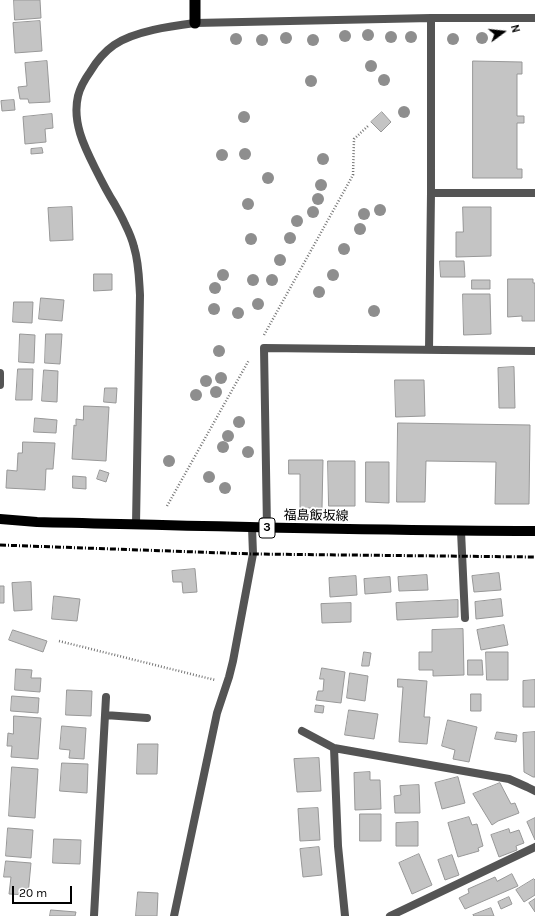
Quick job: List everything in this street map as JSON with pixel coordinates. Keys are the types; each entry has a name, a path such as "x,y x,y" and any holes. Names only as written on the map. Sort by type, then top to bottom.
{"highway":[{"path":"194,0 195,23"}],"main road":[{"name":"福島飯坂線","path":"0,519 37,522 266,528 535,531"}],"street":[{"path":"429,350 431,18"},
{"path":"136,524 140,295 139,271 134,247 125,223 80,136 76,110 78,96 93,67 114,45 126,39 142,33 195,23 431,18 535,18"},
{"path":"431,193 535,193"},
{"path":"266,528 264,348 535,351"},
{"path":"0,373 0,385"},
{"path":"174,916 217,713 233,661 253,554 252,527"},
{"path":"461,531 465,618"},
{"path":"94,916 106,697"},
{"path":"105,715 147,718"},
{"path":"302,731 334,748 509,778 535,792"},
{"path":"334,748 338,846 345,916"},
{"path":"390,916 535,847"}],"path":[{"path":"260,341 353,175 354,139 368,126"},
{"path":"167,506 252,354"},
{"path":"59,642 227,683"}],"building":[{"path":"14,0 40,0 41,18 15,20"},
{"path":"40,21 42,51 15,53 13,23"},
{"path":"47,61 50,102 29,103 28,99 20,99 18,87 27,86 25,63"},
{"path":"473,61 522,62 522,74 517,74 517,116 524,116 524,123 517,123 517,169 522,169 522,178 473,178"},
{"path":"14,100 15,110 2,111 1,101"},
{"path":"382,112 391,122 381,132 371,122"},
{"path":"52,114 53,128 45,129 46,142 25,144 23,117"},
{"path":"42,148 43,153 31,154 31,149"},
{"path":"72,207 73,240 50,241 48,208"},
{"path":"463,207 491,207 491,256 456,257 456,232 463,232"},
{"path":"440,261 464,261 465,277 441,277"},
{"path":"94,274 112,274 112,290 94,291"},
{"path":"508,279 533,279 533,283 535,283 535,321 522,321 522,316 508,317"},
{"path":"472,280 490,280 490,289 472,289"},
{"path":"463,294 490,294 491,334 464,335"},
{"path":"41,298 64,300 62,321 39,319"},
{"path":"14,302 33,302 32,323 13,322"},
{"path":"20,334 35,335 34,363 19,362"},
{"path":"46,334 62,334 60,364 45,363"},
{"path":"514,367 515,408 499,408 498,368"},
{"path":"18,369 33,369 32,400 16,400"},
{"path":"44,370 58,371 57,402 42,401"},
{"path":"395,380 424,380 425,416 396,417"},
{"path":"105,388 117,388 116,403 104,402"},
{"path":"84,406 109,407 106,461 72,459 74,425 76,426 76,419 83,420"},
{"path":"35,418 57,420 56,433 34,432"},
{"path":"398,423 530,425 529,504 495,504 496,462 426,461 425,502 397,502"},
{"path":"23,442 55,443 53,469 46,469 45,490 6,488 7,470 17,471 18,453 22,453"},
{"path":"289,460 323,460 322,508 300,508 300,474 289,474"},
{"path":"328,461 355,461 355,506 329,506"},
{"path":"366,462 389,462 389,503 366,502"},
{"path":"100,470 109,473 106,482 97,479"},
{"path":"73,476 86,477 86,489 73,488"},
{"path":"195,569 197,592 183,593 182,582 173,582 172,571"},
{"path":"499,573 501,590 474,592 472,576"},
{"path":"427,575 428,590 399,591 398,577"},
{"path":"356,576 357,595 330,597 329,578"},
{"path":"390,577 391,592 365,594 364,579"},
{"path":"31,582 32,610 14,611 12,583"},
{"path":"0,586 4,586 4,603 0,603"},
{"path":"54,596 80,599 77,621 52,619"},
{"path":"501,599 503,616 476,619 475,602"},
{"path":"458,600 458,617 397,620 396,603"},
{"path":"351,603 351,622 322,623 321,604"},
{"path":"504,625 508,645 481,650 477,630"},
{"path":"463,629 464,675 433,676 433,670 419,670 419,652 432,652 432,630"},
{"path":"13,630 47,641 43,652 9,640"},
{"path":"364,652 371,653 369,666 362,666"},
{"path":"486,652 508,652 508,680 487,680"},
{"path":"468,660 482,660 483,675 468,675"},
{"path":"322,668 345,672 341,703 316,700 318,691 323,691 324,679 320,679"},
{"path":"16,669 32,670 31,678 41,678 40,692 15,690"},
{"path":"350,673 368,676 365,701 347,698"},
{"path":"398,679 427,681 424,717 430,717 427,744 399,742 403,687 398,687"},
{"path":"535,680 535,707 523,707 523,681"},
{"path":"67,690 92,691 91,716 66,715"},
{"path":"471,694 481,694 481,711 471,711"},
{"path":"12,696 39,698 38,713 11,711"},
{"path":"316,705 324,706 323,713 315,712"},
{"path":"349,710 378,714 374,739 345,735"},
{"path":"14,716 41,718 38,759 11,757 12,746 7,746 8,733 13,734"},
{"path":"448,720 477,727 469,762 453,759 455,750 442,746"},
{"path":"62,726 86,728 84,759 69,758 70,750 60,749"},
{"path":"497,732 517,735 516,742 495,739"},
{"path":"535,732 535,777 533,777 524,772 523,733"},
{"path":"138,744 158,744 157,774 137,774"},
{"path":"319,758 321,791 297,792 294,759"},
{"path":"62,763 88,764 87,793 60,791"},
{"path":"12,767 38,769 35,818 9,816"},
{"path":"370,772 370,780 380,780 381,809 355,810 354,773"},
{"path":"458,777 465,803 442,809 435,783"},
{"path":"500,783 511,804 515,803 519,813 498,821 492,825 473,794"},
{"path":"419,785 420,813 395,813 394,796 401,795 400,786"},
{"path":"318,808 320,840 300,841 298,809"},
{"path":"360,814 381,814 381,841 360,841"},
{"path":"469,817 472,825 477,824 483,846 478,848 479,851 458,857 448,823"},
{"path":"535,818 535,840 527,822"},
{"path":"418,822 418,846 396,846 396,823"},
{"path":"8,828 33,830 31,858 6,856"},
{"path":"509,829 510,833 519,830 524,843 516,846 517,850 499,857 491,835"},
{"path":"54,839 81,840 80,864 53,863"},
{"path":"319,847 322,875 303,877 300,849"},
{"path":"419,854 432,885 412,894 399,863"},
{"path":"452,855 459,875 445,880 438,860"},
{"path":"6,861 31,863 28,895 9,894 11,877 4,877"},
{"path":"512,874 518,886 465,909 459,898 469,893 468,889 495,877 497,881"},
{"path":"534,879 535,895 524,902 516,890"},
{"path":"138,892 158,893 157,916 136,916"},
{"path":"509,897 512,904 501,909 498,902"},
{"path":"535,899 535,912 529,903"},
{"path":"491,908 494,916 473,915"},
{"path":"51,910 76,912 75,916 50,916"}],"railway":[{"path":"0,545 253,554 535,557"}]}
